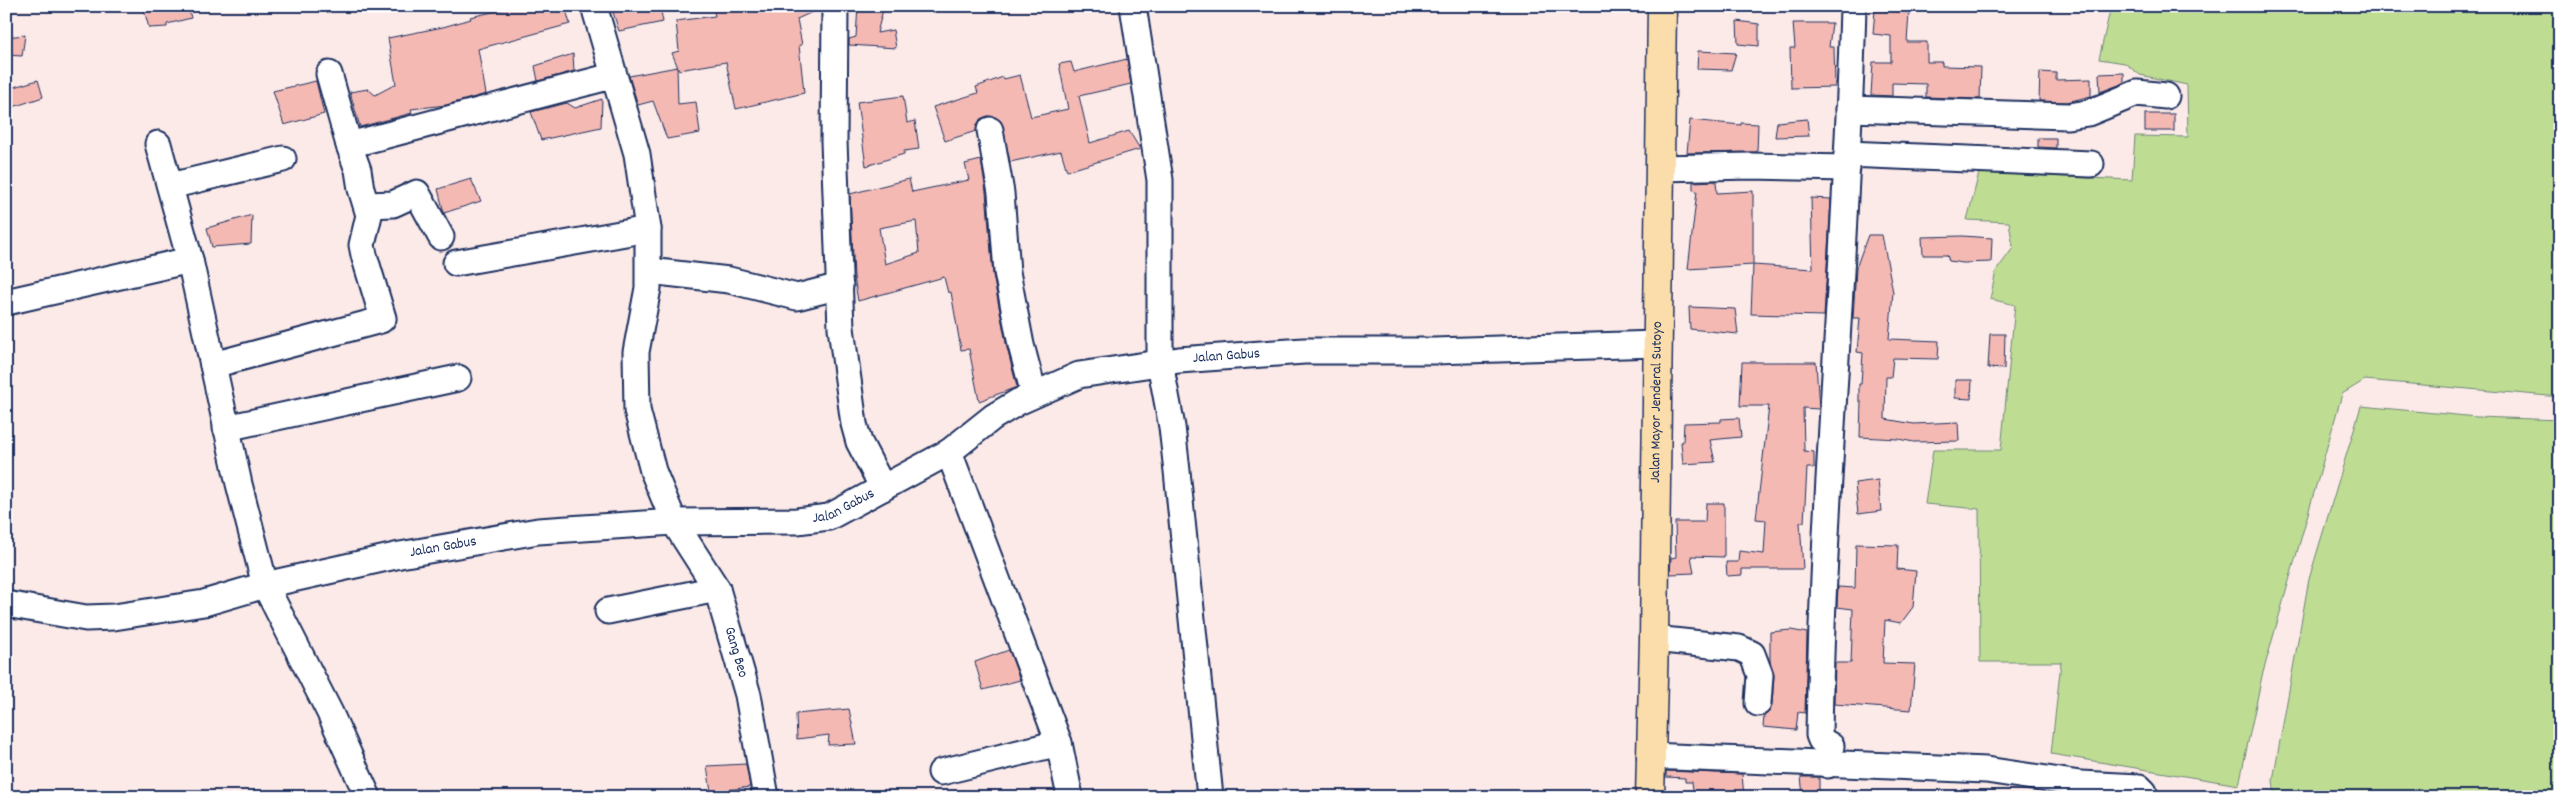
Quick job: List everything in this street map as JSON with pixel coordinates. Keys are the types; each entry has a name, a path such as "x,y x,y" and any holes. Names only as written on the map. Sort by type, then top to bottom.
{"main road":[{"name":"Jalan Mayor Jenderal Sutoyo","path":"1650,797 1654,639 1662,6"}],"street":[{"name":"Gang Beo","path":"594,6 612,76 637,154 648,229 649,271 636,352 637,410 653,471 674,522 717,589 748,695 766,797"},
{"path":"835,6 834,141 841,328 854,424 859,442 883,488"},
{"path":"1133,6 1160,180 1176,463 1210,797"},
{"path":"1829,755 1819,738 1821,622 1847,161 1853,6"},
{"path":"213,365 381,320 383,312 362,245 369,215 368,205 329,74"},
{"path":"349,145 612,76"},
{"path":"1849,109 2068,116 2088,113 2137,93 2166,96"},
{"path":"990,130 1002,193 1007,272 1021,345 1034,394"},
{"path":"158,144 190,260 226,428 265,586 330,713 368,797"},
{"path":"170,186 284,159"},
{"path":"1660,168 1847,161 2091,164"},
{"path":"368,205 393,204 417,193 441,237"},
{"path":"456,263 648,229"},
{"path":"6,302 190,260"},
{"path":"649,271 729,280 797,297 840,286"},
{"name":"Jalan Gabus","path":"6,604 86,618 114,617 204,603 265,586 400,554 538,531 674,522 798,521 829,516 924,468 949,452 993,416 1034,394 1078,375 1169,362 1304,351 1434,351 1658,344"},
{"path":"226,428 458,378"},
{"path":"949,452 1059,743 1070,797"},
{"path":"924,468 961,482"},
{"path":"608,611 717,589"},
{"path":"1654,639 1739,648 1752,654 1760,675 1758,703"},
{"path":"941,772 1059,743"},
{"path":"1650,747 1829,755 1986,770 2080,784 2139,787 2144,792 2144,797"}],"green space":[{"path":"2111,6 2560,6 2560,397 2365,380 2342,394 2262,676 2239,785 2051,754 2061,662 1980,662 1979,509 1925,504 1933,450 2001,450 2015,305 1990,299 1996,271 2013,248 2009,222 1967,220 1979,173 2132,180 2135,136 2188,137 2187,85 2140,75 2125,63 2099,59"},
{"path":"2361,406 2477,417 2560,420 2560,797 2275,797 2273,780 2309,579"}],"building":[{"path":"143,6 188,6 191,18 167,24 167,27 149,28"},
{"path":"520,6 565,6 570,24 478,49 486,94 446,105 411,109 412,113 360,127 350,92 368,89 375,95 396,84 388,38 443,27 471,19 470,17"},
{"path":"611,6 660,6 663,22 619,31"},
{"path":"713,6 821,6 821,8 797,19 802,45 799,45 804,93 736,109 726,62 679,70 672,53 679,51 676,21 715,16"},
{"path":"858,6 884,6 877,33 893,30 896,48 849,45 849,39 856,37"},
{"path":"1875,10 1909,13 1907,42 1927,42 1927,62 1942,62 1942,66 1981,67 1980,99 1926,97 1926,84 1892,83 1892,96 1871,95 1873,62 1891,62 1891,36 1873,34"},
{"path":"1737,21 1759,24 1759,46 1738,44"},
{"path":"1793,23 1832,23 1829,47 1834,47 1835,87 1791,88 1790,48 1795,48"},
{"path":"25,35 22,56 6,55 6,37"},
{"path":"1698,51 1736,53 1731,70 1697,69"},
{"path":"573,54 574,71 538,81 535,66"},
{"path":"1127,59 1131,84 1079,96 1090,143 1129,131 1140,149 1067,171 1061,151 1010,162 1001,121 995,117 988,116 980,119 976,131 945,141 933,107 978,93 976,87 1003,77 1004,79 1020,75 1031,117 1068,109 1059,64 1071,62 1074,72"},
{"path":"677,67 678,104 696,102 700,133 667,139 653,101 638,105 629,76"},
{"path":"2040,72 2056,73 2056,80 2091,79 2091,96 2067,102 2039,101"},
{"path":"2124,73 2124,83 2100,92 2099,74"},
{"path":"38,80 43,97 10,108 7,89"},
{"path":"316,81 324,114 284,125 273,91"},
{"path":"903,96 907,123 915,121 919,149 904,151 904,154 866,166 857,102"},
{"path":"602,99 601,127 541,140 531,112 567,103 575,108"},
{"path":"2145,114 2174,114 2174,131 2145,131"},
{"path":"1807,119 1809,136 1775,137 1777,122"},
{"path":"1690,120 1741,125 1741,123 1758,124 1757,152 1687,153"},
{"path":"2038,138 2056,138 2056,148 2038,147"},
{"path":"981,160 986,192 993,275 1007,348 1017,387 979,401 969,349 961,350 951,292 948,293 944,277 858,301 854,277 850,194 909,179 912,192 969,180 965,164","holes":["916,221 919,253 885,264 879,228"]},
{"path":"471,179 481,201 444,213 438,189"},
{"path":"1716,181 1717,193 1753,191 1753,265 1688,269 1697,191 1693,190 1693,182"},
{"path":"1811,198 1831,199 1824,316 1751,314 1753,265 1813,269"},
{"path":"252,215 251,244 212,247 207,228"},
{"path":"1868,235 1882,235 1893,292 1889,339 1939,341 1938,359 1893,358 1891,377 1886,377 1885,419 1914,424 1958,422 1959,441 1914,442 1898,439 1860,437 1861,401 1859,401 1859,384 1861,384 1863,353 1857,352 1860,318 1853,318 1856,268"},
{"path":"1962,236 1992,238 1991,262 1963,263 1949,261 1947,255 1923,255 1922,237"},
{"path":"1689,307 1735,309 1738,334 1690,329"},
{"path":"1990,334 2005,334 2004,369 1988,368"},
{"path":"1742,362 1816,362 1819,409 1803,408 1804,451 1814,452 1814,468 1807,468 1804,522 1800,522 1803,569 1742,569 1742,575 1727,576 1726,562 1738,562 1739,551 1764,554 1766,520 1756,519 1769,406 1740,406"},
{"path":"1955,380 1972,380 1971,399 1955,398"},
{"path":"1739,418 1741,437 1710,440 1715,462 1683,464 1681,442 1683,442 1684,423 1721,422 1721,419"},
{"path":"1878,480 1881,511 1858,514 1855,483"},
{"path":"1706,503 1724,503 1724,557 1691,556 1694,573 1670,574 1671,558 1676,557 1675,522 1705,522"},
{"path":"1856,544 1898,545 1897,569 1916,571 1913,607 1901,623 1885,620 1883,663 1915,664 1911,710 1834,704 1835,663 1851,663 1853,609 1837,607 1838,587 1855,588"},
{"path":"1791,630 1807,633 1805,713 1798,712 1796,730 1763,727 1764,716 1770,711 1772,704 1774,676 1770,661 1770,632"},
{"path":"1009,650 1020,680 983,690 975,662"},
{"path":"849,709 856,744 828,745 829,735 797,739 796,714"},
{"path":"746,764 750,787 711,792 707,766"},
{"path":"1666,771 1742,774 1744,797 1694,797 1692,782 1685,782 1685,778 1666,777"},
{"path":"1801,777 1819,777 1819,797 1803,795"}]}
